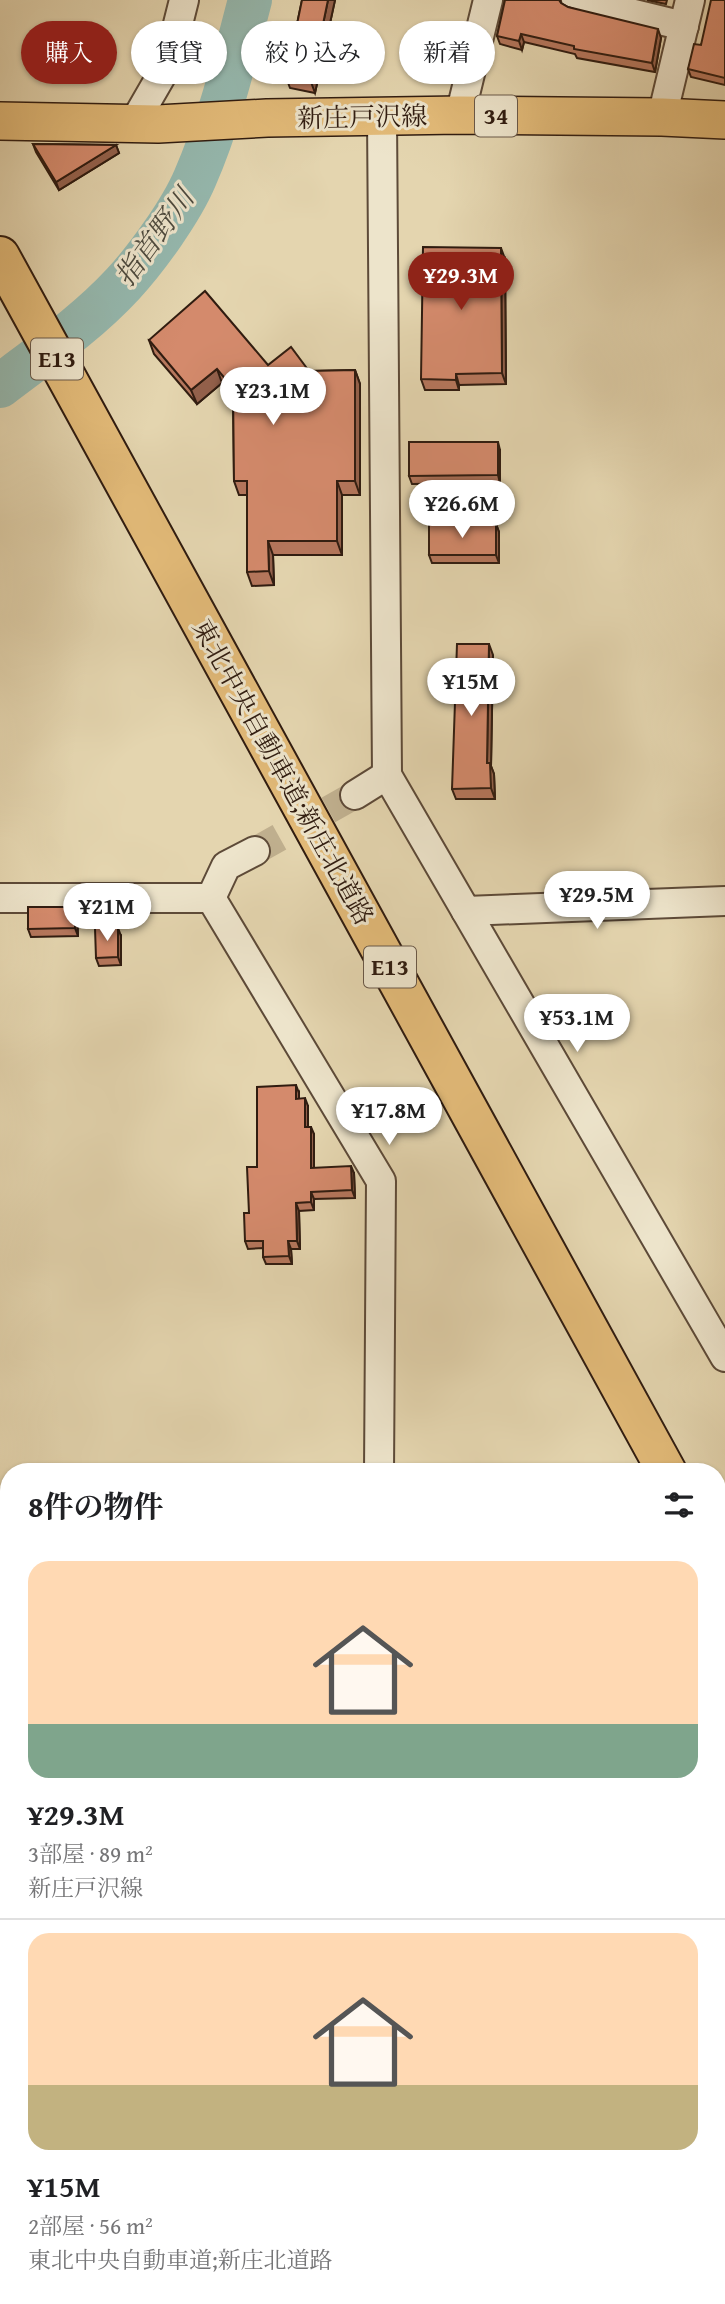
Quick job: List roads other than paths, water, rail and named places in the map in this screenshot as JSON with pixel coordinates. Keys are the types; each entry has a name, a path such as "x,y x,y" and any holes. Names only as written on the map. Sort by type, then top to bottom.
{"highway":[{"name":"東北中央自動車道;新庄北道路","path":"0,256 662,1463"}],"main road":[{"name":"新庄戸沢線","path":"0,121 146,123 460,115 725,120"}],"street":[{"path":"146,123 167,64 184,0"},
{"path":"460,115 488,0"},
{"path":"576,0 687,13 662,117"},
{"path":"382,117 387,775 725,1357"},
{"path":"355,795 387,775"},
{"path":"211,898 226,866 255,851"},
{"path":"0,898 211,898"},
{"path":"211,898 381,1181 379,1463"},
{"path":"467,911 725,901"}],"waterway":[{"name":"指首野川","path":"0,386 94,312 123,284 163,234 189,191 212,135 250,0"}],"tunnel":[{"path":"255,851 355,795"}]}
